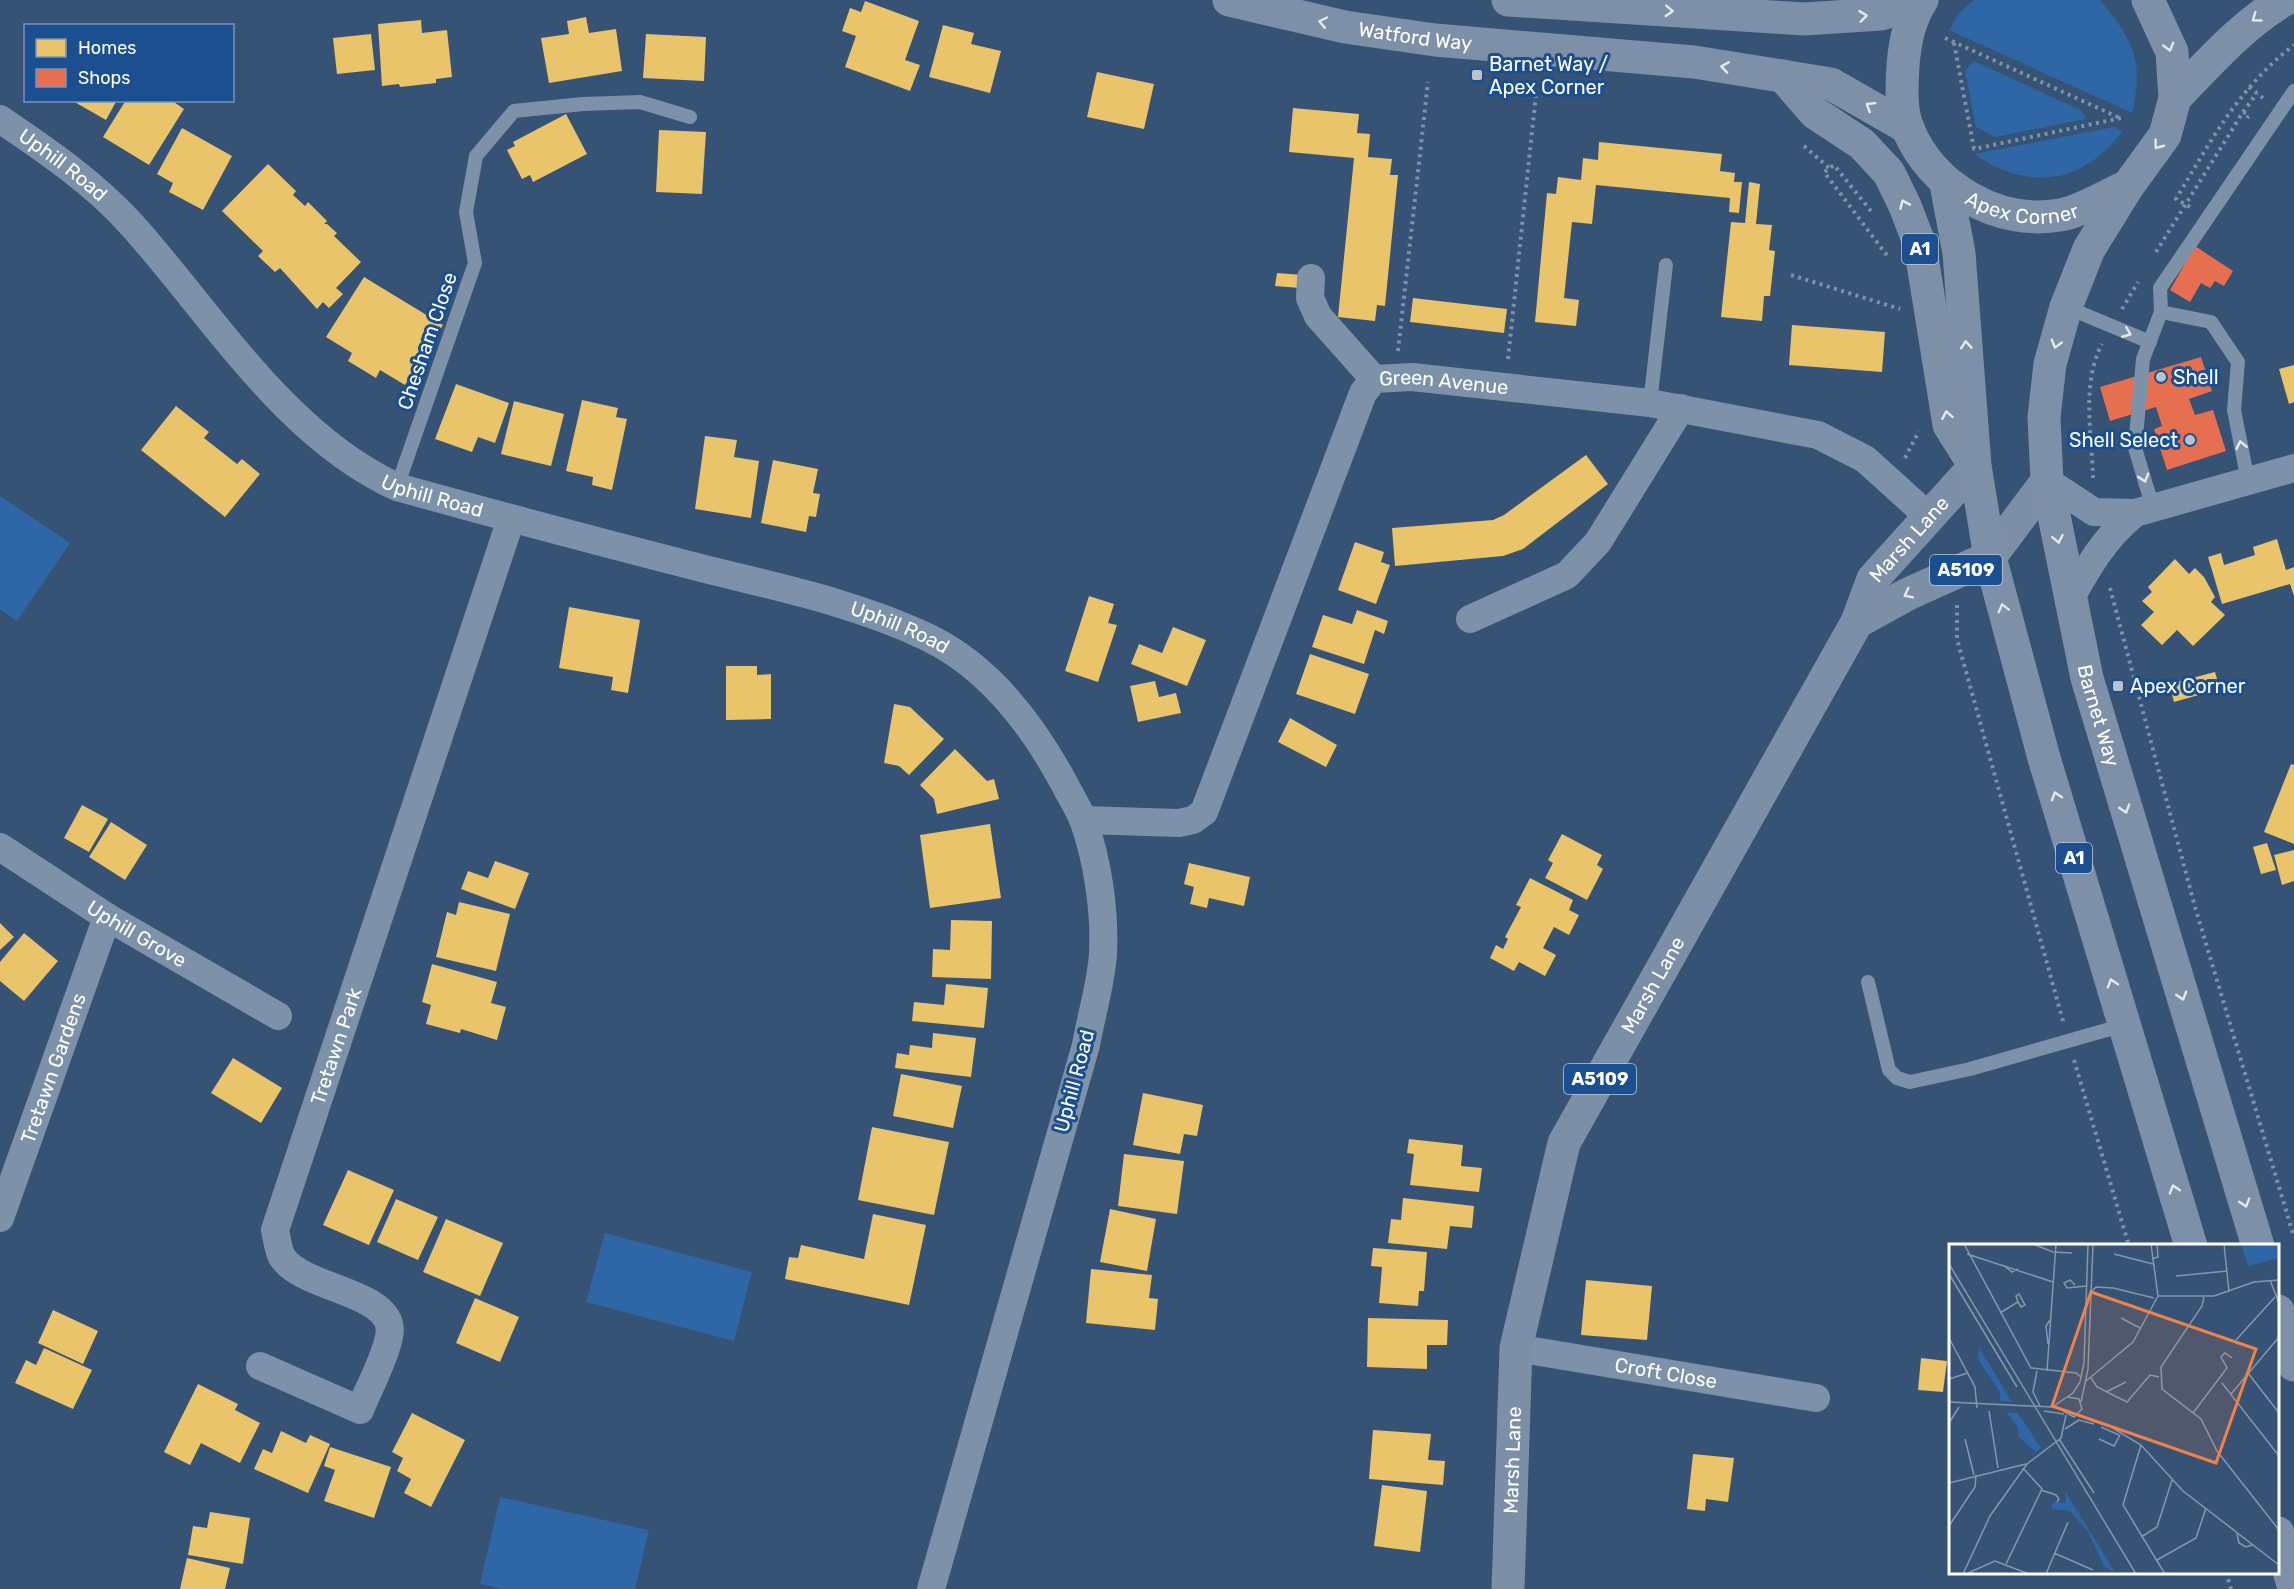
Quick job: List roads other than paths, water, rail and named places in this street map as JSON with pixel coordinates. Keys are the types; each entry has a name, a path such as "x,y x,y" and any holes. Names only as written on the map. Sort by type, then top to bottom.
{"highway":[{"name":"Watford Way","path":"1229,0 1345,27 1436,40 1694,62 1831,84 1908,128"},
{"path":"1508,0 1804,19 1881,14 1921,1"},
{"path":"2128,186 2165,135 2175,98 2172,52 2148,0"},
{"path":"2175,98 2231,39 2256,17 2284,0"},
{"name":"Apex Corner","path":"1921,1 1905,40 1901,90 1908,128 1923,155 1946,184 1981,205 2001,212 2038,215 2061,215 2128,186"},
{"name":"A1","path":"1783,76 1815,113 1862,144 1889,173 1920,245 1949,425 1975,466"},
{"name":"A1","path":"1946,184 1959,253 1975,466 1990,557 2044,758 2191,1244"},
{"name":"Barnet Way","path":"2128,186 2089,249 2066,307 2050,364 2044,417 2047,481 2069,601 2101,729 2258,1244"},
{"path":"2279,1317 2294,1365"},
{"path":"2279,1539 2294,1588"}],"main road":[{"name":"Marsh Lane","path":"1508,1589 1516,1348 1564,1143 1857,622 1873,579 1975,466"},
{"name":"Marsh Lane","path":"1857,622 1908,594 1990,557 2047,481"}],"street":[{"name":"Uphill Road","path":"0,119 49,152 129,222 278,398 336,451 397,487 511,519 811,596 877,616 929,638 968,662 1001,690 1048,752 1083,820 1094,859 1100,896 1103,955 1086,1045 931,1589"},
{"path":"1311,278 1310,298 1318,316 1385,378"},
{"name":"Green Avenue","path":"1083,820 1179,823 1193,820 1204,812 1363,393 1385,378 1412,377 1650,403 1818,435 1865,459 1928,516"},
{"path":"1470,619 1567,575 1598,542 1681,408"},
{"path":"2047,481 2094,512 2144,511 2294,468"},
{"path":"2069,601 2114,530 2144,511"},
{"name":"Tretawn Park","path":"260,1366 360,1410 390,1335 385,1314 375,1304 300,1275 281,1256 275,1230 511,519"},
{"name":"Uphill Grove","path":"0,847 107,917 278,1016"},
{"name":"Tretawn Gardens","path":"0,1218 107,917"},
{"name":"Croft Close","path":"1516,1348 1816,1398"}],"lane":[{"path":"2144,511 2135,448 2143,359 2161,312 2160,288 2294,91"},
{"name":"Chesham Close","path":"397,487 475,263 466,213 477,156 514,111 583,104 640,102 690,117"},
{"path":"1650,403 1666,266"},
{"path":"2066,307 2150,342"},
{"path":"2161,312 2211,322 2238,362 2234,410 2248,480"},
{"path":"1868,982 1888,1070 1897,1078 1910,1082 1970,1070 2124,1025"}],"place":[{"name":"Barnet Way / Apex Corner","path":"1477,75"},
{"name":"Shell","path":"2161,377"},
{"name":"Shell Select","path":"2190,440"},
{"name":"Apex Corner","path":"2118,686"}]}
